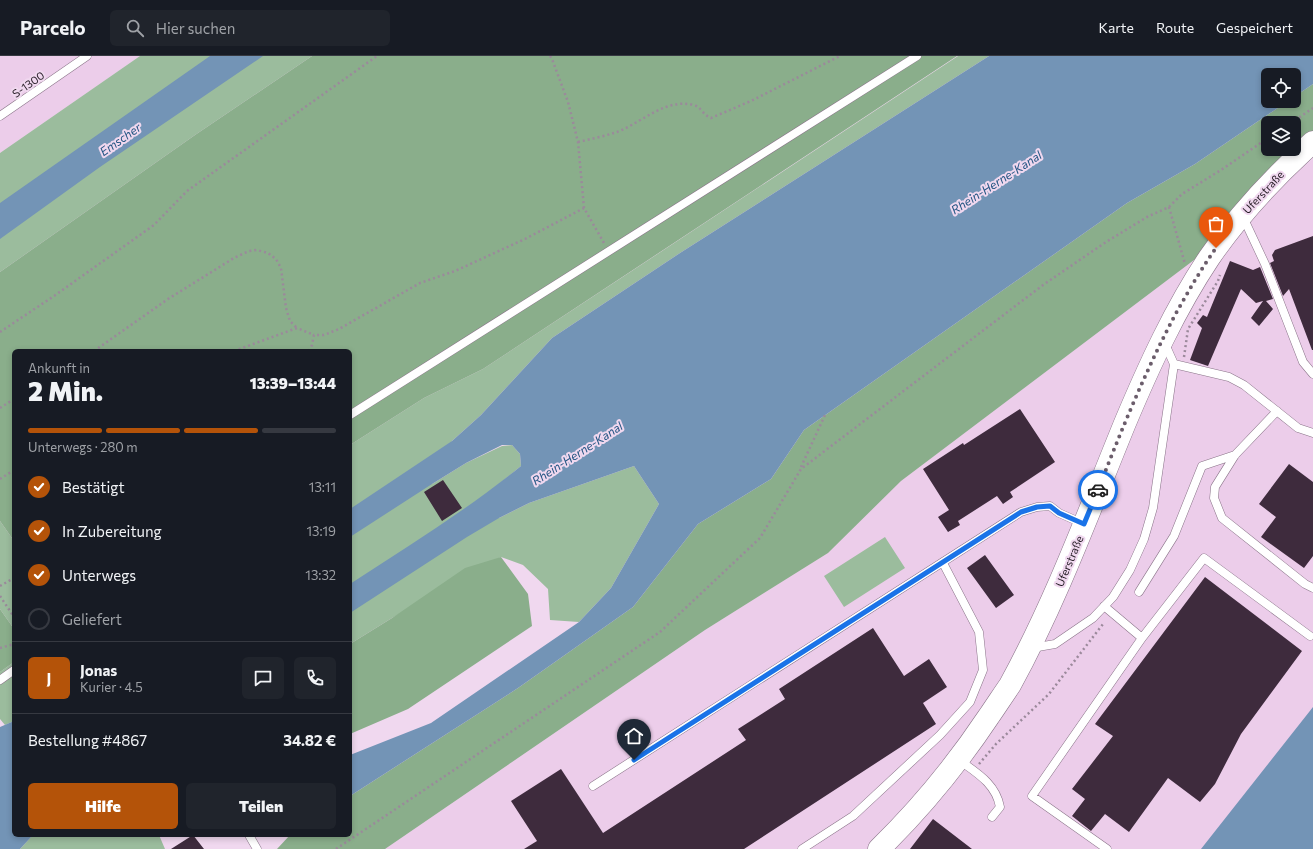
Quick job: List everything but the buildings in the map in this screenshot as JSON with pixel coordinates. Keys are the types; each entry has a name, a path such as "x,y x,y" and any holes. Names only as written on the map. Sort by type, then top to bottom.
{"main road":[{"name":"Uferstraße","path":"879,849 934,790 966,765 974,738 1008,687 1029,648 1057,589 1139,390 1163,339 1191,286 1210,257 1242,214 1273,180 1313,142"}],"lane":[{"name":"S-1300","path":"0,116 87,56"},
{"path":"352,414 916,56"},
{"path":"1242,214 1265,264 1303,362 1313,374"},
{"path":"1029,648 1055,644 1094,618 1113,597 1130,570 1144,540 1153,508 1174,364 1163,339"},
{"path":"1174,364 1229,377 1244,385 1298,428 1313,433"},
{"path":"1277,411 1235,454 1215,487 1214,498 1222,518 1305,584 1313,588"},
{"path":"1139,592 1174,536 1202,466 1235,454"},
{"path":"593,786 1021,512 1037,507 1050,506 1059,513 1084,524"},
{"path":"1107,849 1032,796 1142,638 1204,558 1310,636"},
{"path":"802,849 853,816 940,735 970,702 983,670 979,632 943,563"},
{"path":"1104,606 1142,638"},
{"path":"0,680 12,671"},
{"path":"966,765 984,777 994,790 1000,807 992,817"},
{"path":"250,837 257,849"}],"path":[{"path":"0,332 54,296 154,225 187,191 377,56"},
{"path":"550,56 568,102 578,142 584,208 609,251"},
{"path":"578,142 618,132 668,106 686,104 697,106 706,116 711,118 751,101 840,56"},
{"path":"1301,116 1313,108"},
{"path":"801,469 1043,285 1106,242 1147,217 1169,207 1182,194 1261,143"},
{"path":"1169,207 1191,286"},
{"path":"97,349 168,299 234,258 249,251 257,250 268,253 276,259 281,268 286,308 290,321 297,328 314,335 324,335 420,284 455,271 511,245 584,208"},
{"path":"1183,365 1188,329 1214,287 1220,274"},
{"path":"239,349 297,328"},
{"path":"310,349 314,335"},
{"path":"0,408 12,400"},
{"path":"336,849 660,632 760,538 801,469 825,415"},
{"path":"0,479 12,471"},
{"path":"0,586 12,579"},
{"path":"0,596 12,615"},
{"path":"966,765 996,744 1049,694 1112,613"},
{"path":"0,648 12,645"}],"shaded area":[{"path":"0,56 140,56 0,153"},
{"path":"1313,159 1313,849 385,849 705,630 828,553 901,481 1198,257"}],"green space":[{"path":"140,56 312,56 195,135 0,272 0,153"},
{"path":"312,56 957,56 483,369 424,398 352,444 352,349 12,349 12,538 0,521 0,272 195,135"},
{"path":"958,56 989,56 680,253 552,338 481,415 452,441 432,484 466,463 502,446 512,445 520,454 521,466 488,493 454,517 499,518 529,503 634,466 659,504 611,588 579,622 550,620 548,589 523,565 501,557 392,618 352,643 352,444 424,398 483,369"},
{"path":"1313,84 1313,132 1301,142 1301,116 1266,116 1278,108 1301,108 1301,92"},
{"path":"1261,119 1261,156 1285,156 1264,174 1198,257 901,481 828,553 705,630 385,849 277,849 288,837 352,837 352,795 518,688 633,607 698,524 771,479 804,430 1127,203 1195,164"},
{"path":"0,521 12,538 12,626 0,609"},
{"path":"885,537 905,568 844,607 824,576"},
{"path":"501,557 528,594 532,626 408,709 352,733 352,643 392,618 465,568"},
{"path":"0,609 12,626 12,663 0,672"},
{"path":"12,663 12,722 5,725 0,719 0,672"},
{"path":"31,837 160,837 165,849 20,849"}],"water":[{"name":"Emscher","path":"210,56 263,56 100,167 0,239 0,203"},
{"name":"Rhein-Herne-Kanal","path":"989,56 1313,56 1313,84 1301,92 1301,68 1261,68 1261,108 1278,108 1266,116 1261,116 1261,119 1195,164 1127,203 804,430 771,479 698,524 633,607 518,688 352,795 352,754 431,723 579,622 611,588 659,504 634,466 529,503 499,518 352,612 352,583 480,498 501,482 521,466 520,454 512,445 502,445 466,463 352,536 352,508 452,441 481,415 552,338 680,253"},
{"path":"1313,707 1313,849 1201,849"},
{"path":"12,722 12,837 31,837 20,849 0,849 0,727"}],"way so far":[{"path":"1098,490 1142,383 1162,341 1191,286 1216,248"}],"route":[{"path":"634,760 1021,512 1037,507 1050,506 1059,513 1084,524 1098,490"}]}
